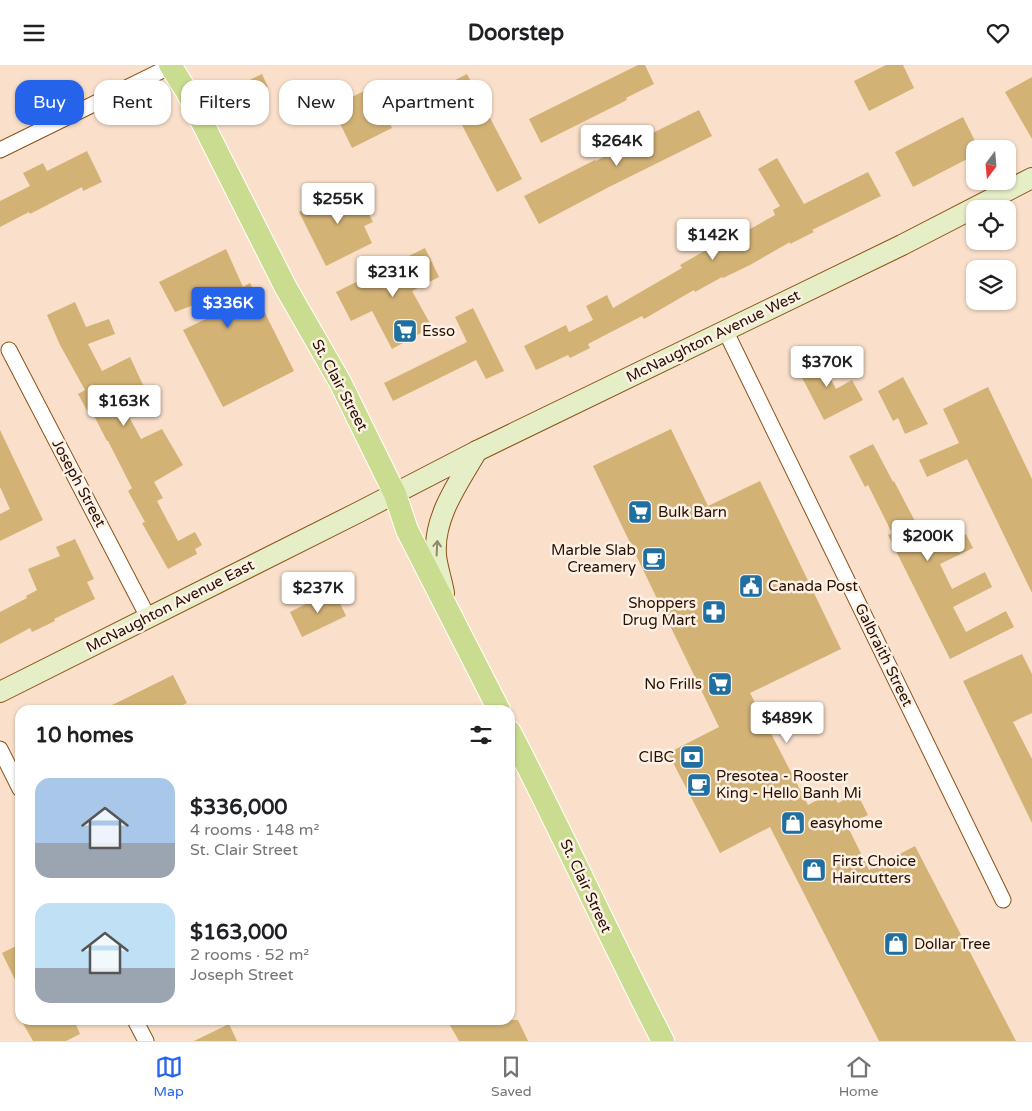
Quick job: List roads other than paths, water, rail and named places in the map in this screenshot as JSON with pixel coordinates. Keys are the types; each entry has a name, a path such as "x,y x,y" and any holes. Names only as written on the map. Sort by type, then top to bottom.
{"main road":[{"name":"St. Clair Street","path":"170,65 187,92 286,288 340,382 395,494 407,531 496,705"},
{"name":"McNaughton Avenue West","path":"395,494 478,451 902,245 1032,178"},
{"path":"449,613 436,554 438,526 451,495 478,451"},
{"name":"McNaughton Avenue East","path":"0,692 395,494"},
{"name":"St. Clair Street","path":"515,742 560,830 619,956 663,1041"}],"street":[{"path":"0,150 170,65"},
{"name":"Galbraith Street","path":"725,330 1003,900"},
{"name":"Joseph Street","path":"9,350 148,617"},
{"path":"0,749 15,779"},
{"path":"138,1025 146,1041"}],"place":[{"name":"Esso","path":"405,331"},
{"name":"Bulk Barn","path":"640,512"},
{"name":"Marble Slab Creamery","path":"654,559"},
{"name":"Canada Post","path":"751,586"},
{"name":"Shoppers Drug Mart","path":"714,612"},
{"name":"No Frills","path":"720,684"},
{"name":"CIBC","path":"692,757"},
{"name":"Presotea - Rooster King - Hello Banh Mi","path":"699,785"},
{"name":"easyhome","path":"793,823"},
{"name":"First Choice Haircutters","path":"814,870"},
{"name":"Dollar Tree","path":"896,944"}]}
